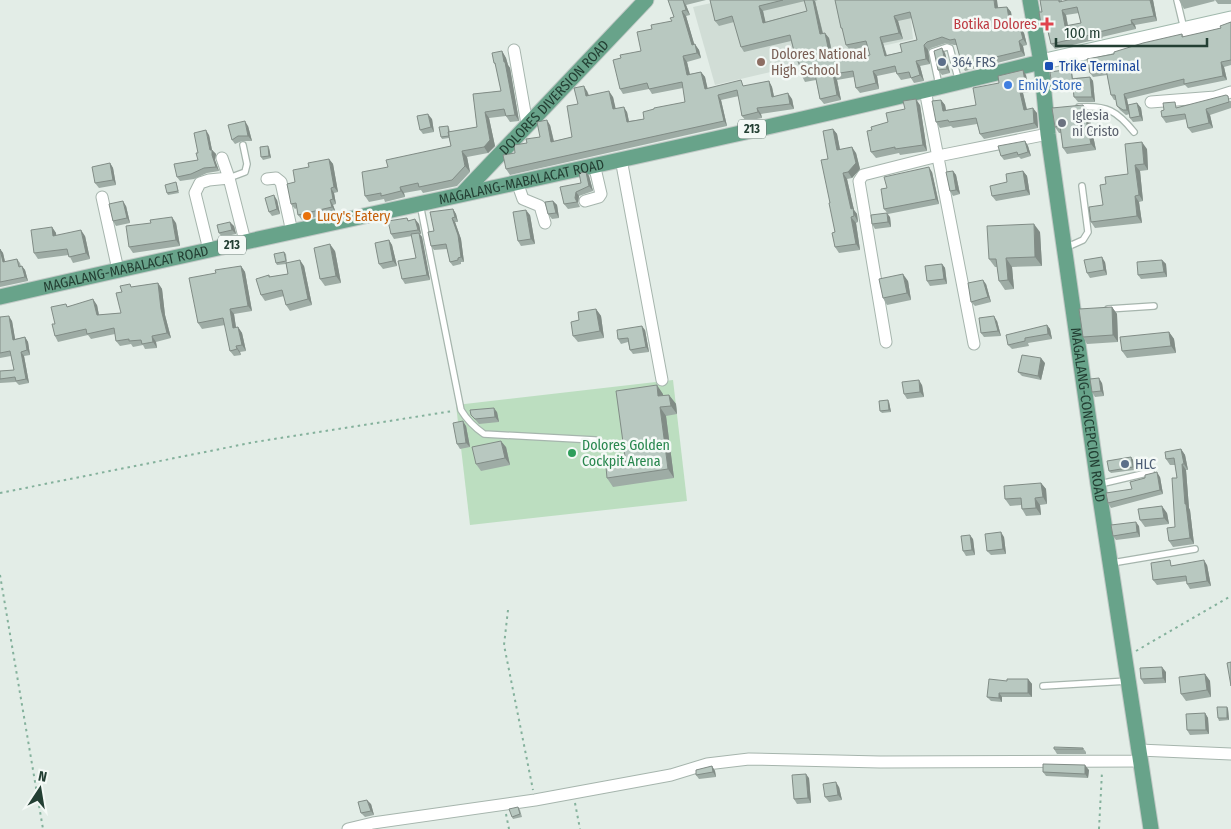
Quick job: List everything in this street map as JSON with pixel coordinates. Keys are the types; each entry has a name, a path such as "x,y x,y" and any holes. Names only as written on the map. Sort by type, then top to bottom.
{"main road":[{"name":"DOLORES DIVERSION ROAD","path":"463,193 646,0"},
{"name":"MAGALANG-CONCEPCION ROAD","path":"1030,0 1049,108 1048,134 1064,248 1078,311 1098,484 1151,829"},
{"name":"MAGALANG-MABALACAT ROAD","path":"0,297 932,89 1041,62"}],"street":[{"path":"1041,62 1231,19"},
{"path":"514,50 528,124"},
{"path":"932,89 938,156 950,230 974,344"},
{"path":"1151,102 1215,97 1231,92"},
{"path":"886,342 859,181 863,175 938,156 1048,134"},
{"path":"222,158 245,242"},
{"path":"621,159 662,380"},
{"path":"585,201 599,197 601,194 594,164"},
{"path":"209,250 195,196 196,190 200,183 229,178"},
{"path":"268,179 276,178 282,182 292,232"},
{"path":"517,182 523,199 540,206 544,223"},
{"path":"102,197 118,270"},
{"path":"348,829 373,823 535,800 671,775 707,764 749,759 880,762 1102,762 1140,756 1231,754"}],"lane":[{"path":"1177,0 1184,29"},
{"path":"932,89 933,50 950,48 960,82"},
{"path":"1075,107 1091,106 1114,112 1123,118 1134,132"},
{"path":"229,178 245,172 247,158 244,145"},
{"path":"1064,248 1083,240 1088,232 1082,186"},
{"path":"420,204 461,410 472,426 484,434 595,440"},
{"path":"1100,310 1154,306"},
{"path":"1098,484 1150,472"},
{"path":"1110,563 1195,550"},
{"path":"1043,686 1128,681"}],"path":[{"path":"0,492 255,442 461,410"},
{"path":"0,575 43,829"},
{"path":"1125,658 1231,596"},
{"path":"508,610 504,645 535,800"},
{"path":"1099,829 1102,762"},
{"path":"573,793 580,829"},
{"path":"505,804 509,829"}],"shaded area":[{"name":"Dolores National High School","path":"725,0 909,0 913,39 715,85 693,7"}],"green space":[{"name":"Dolores Golden Cockpit Arena","path":"673,380 687,501 470,525 456,405"}],"building":[{"path":"668,0 683,0 686,10 682,11 692,45 695,44 697,53 683,56 687,75 701,72 705,89 741,80 743,86 769,81 772,97 788,93 790,104 757,108 758,112 742,116 737,90 718,95 724,121 506,169 503,155 515,153 514,145 527,143 526,139 540,137 537,122 547,120 551,142 572,137 567,106 578,104 574,88 584,86 586,96 609,91 613,109 624,107 627,122 644,119 643,112 654,108 685,102 682,82 649,89 647,83 620,89 613,60 621,58 620,55 641,51 637,32 652,29 651,25 672,21 670,18 674,17"},
{"path":"710,0 783,0 759,6 763,23 807,11 804,0 813,0 820,34 825,33 829,52 842,49 844,61 870,55 866,41 846,45 835,0 994,0 995,8 1007,7 1011,30 1020,28 1023,39 1019,41 1021,51 962,65 955,39 950,40 942,37 927,42 924,45 926,59 916,61 920,75 911,78 909,72 897,74 895,66 873,71 876,83 856,88 853,71 833,74 837,95 820,99 815,74 802,76 790,35 741,47 732,16 715,21","holes":["910,12 917,40 900,44 902,52 885,56 880,37 899,33 894,16"]},
{"path":"1040,0 1059,0 1059,2 1068,0 1150,0 1154,16 1131,20 1132,24 1051,44 1046,23 1041,24 1039,12 1042,12","holes":["1077,7 1081,23 1065,26 1062,10"]},
{"path":"1231,22 1231,60 1221,62 1223,76 1184,84 1184,79 1124,94 1127,110 1123,110 1117,106 1115,95 1111,95 1106,69 1090,73 1087,59 1114,54 1114,52 1143,43 1221,28 1220,26"},
{"path":"942,48 947,69 938,70 934,51"},
{"path":"502,51 515,115 506,116 504,109 485,112 490,140 484,147 462,151 465,166 452,180 419,187 418,183 400,187 401,191 381,196 381,193 365,196 362,172 388,167 386,160 451,146 448,132 477,127 473,94 501,91 492,53"},
{"path":"1071,69 1073,85 1052,87 1050,72"},
{"path":"1023,70 1026,87 1019,88 1024,110 1033,108 1034,123 980,134 976,118 936,122 932,101 941,100 943,111 976,105 973,88 999,83 998,76"},
{"path":"1090,77 1092,97 1074,97 1072,79"},
{"path":"1226,95 1229,102 1206,109 1209,123 1188,128 1185,114 1162,117 1163,103 1175,102 1176,108"},
{"path":"916,99 923,145 895,149 895,147 871,152 867,131 872,130 871,127 888,122 886,113 905,109 903,101"},
{"path":"1137,103 1140,116 1130,118 1128,105"},
{"path":"1083,105 1091,144 1063,148 1060,126 1055,127 1052,108"},
{"path":"428,114 431,127 420,130 417,116"},
{"path":"245,121 248,136 238,136 232,140 228,125"},
{"path":"448,126 449,136 441,137 439,127"},
{"path":"833,129 837,150 852,147 856,163 848,172 843,173 851,209 853,208 854,216 851,217 856,244 835,247 832,233 835,232 821,160 828,159 823,131"},
{"path":"206,130 216,167 204,168 191,174 177,177 174,164 198,160 194,133"},
{"path":"1025,141 1028,152 1018,155 1017,152 1001,156 998,146"},
{"path":"1142,142 1144,164 1135,165 1139,195 1135,196 1137,216 1091,222 1089,207 1103,205 1100,185 1106,184 1105,177 1128,174 1125,144"},
{"path":"268,146 269,156 261,157 260,147"},
{"path":"329,159 334,187 331,188 333,199 330,200 332,207 298,215 296,203 291,204 287,184 295,182 293,170 309,167 308,163"},
{"path":"110,163 113,180 95,183 92,167"},
{"path":"929,167 936,199 884,209 881,189 887,188 884,177"},
{"path":"953,171 956,190 950,191 946,172"},
{"path":"1023,171 1026,190 992,196 990,186 1007,182 1006,174"},
{"path":"586,172 589,186 576,192 575,198 577,202 564,204 560,187 581,183 579,173"},
{"path":"176,182 178,191 167,193 165,185"},
{"path":"274,195 277,209 269,212 265,198"},
{"path":"123,201 127,218 113,221 109,204"},
{"path":"553,201 556,213 548,214 545,202"},
{"path":"453,209 455,217 452,218 458,235 461,257 450,262 446,244 431,246 428,232 434,231 430,212"},
{"path":"526,210 531,239 518,241 513,212"},
{"path":"887,213 888,222 872,224 871,215"},
{"path":"172,217 176,240 129,247 126,226 151,223 150,220"},
{"path":"407,218 408,221 415,219 418,230 391,234 388,221"},
{"path":"230,222 232,230 219,233 217,225"},
{"path":"1034,224 1035,257 1006,258 1008,280 999,281 996,259 989,259 987,226"},
{"path":"52,227 53,236 81,230 86,253 69,257 67,249 34,253 31,230"},
{"path":"419,233 427,275 402,279 398,261 416,258 411,234"},
{"path":"389,240 393,261 379,264 375,243"},
{"path":"330,244 336,276 320,279 314,248"},
{"path":"0,249 3,262 17,259 19,267 22,266 25,277 0,282"},
{"path":"284,252 286,261 276,263 274,254"},
{"path":"1102,257 1104,270 1087,273 1084,260"},
{"path":"300,260 308,299 286,305 282,290 261,295 256,279 269,275 269,277 288,274 286,263"},
{"path":"1162,260 1164,272 1138,275 1137,262"},
{"path":"942,264 944,279 927,281 925,266"},
{"path":"241,266 248,306 230,309 233,328 238,327 242,345 236,346 237,349 230,351 223,318 198,323 189,278 216,273 215,270"},
{"path":"903,274 907,293 883,298 879,279"},
{"path":"983,280 988,297 971,302 968,283"},
{"path":"158,283 161,309 167,333 152,336 153,342 142,344 141,340 129,341 129,339 116,341 114,328 87,334 86,329 55,336 52,324 55,324 51,307 66,304 67,307 93,299 97,315 121,313 116,293 122,292 120,286 130,284 131,287"},
{"path":"1112,307 1113,335 1083,337 1079,309"},
{"path":"596,309 600,331 573,336 571,322 579,320 578,312"},
{"path":"9,316 13,340 25,337 27,350 21,352 26,379 16,381 15,377 0,379 0,371 14,370 10,351 0,353 0,317"},
{"path":"994,316 998,331 981,333 979,318"},
{"path":"1047,325 1048,334 1025,338 1025,341 1008,345 1006,335"},
{"path":"642,326 646,347 630,350 628,338 618,339 617,330"},
{"path":"1169,332 1171,346 1122,351 1120,337"},
{"path":"1022,355 1041,358 1038,376 1018,372"},
{"path":"1099,378 1101,391 1092,392 1090,379"},
{"path":"919,380 920,392 904,394 902,382"},
{"path":"657,385 658,396 669,395 671,406 660,407 668,469 607,478 606,467 626,464 616,391"},
{"path":"888,400 889,410 880,411 879,401"},
{"path":"494,408 495,417 475,419 471,415 470,410"},
{"path":"463,421 466,443 457,444 453,423"},
{"path":"501,441 505,458 476,464 472,447"},
{"path":"1181,449 1184,464 1182,464 1185,504 1190,538 1169,541 1167,528 1175,527 1172,478 1177,478 1174,458 1166,459 1165,452"},
{"path":"1131,457 1133,467 1109,471 1107,461"},
{"path":"1157,472 1160,490 1108,503 1106,493 1132,489 1130,482"},
{"path":"1041,483 1043,497 1035,498 1036,508 1022,509 1021,498 1005,499 1004,486"},
{"path":"1162,506 1164,518 1140,520 1138,509"},
{"path":"1136,522 1137,532 1113,536 1111,525"},
{"path":"1001,532 1003,549 987,551 985,534"},
{"path":"970,535 972,550 963,551 961,536"},
{"path":"1170,560 1171,566 1204,560 1207,581 1187,584 1186,576 1153,580 1151,563"},
{"path":"1231,662 1231,686 1227,663"},
{"path":"1162,667 1163,678 1141,679 1140,668"},
{"path":"1205,674 1207,690 1181,694 1179,677"},
{"path":"989,679 1007,681 1007,679 1028,679 1028,693 999,693 999,698 987,697"},
{"path":"1217,707 1227,707 1227,718 1218,718"},
{"path":"1205,713 1206,730 1187,730 1186,714"},
{"path":"1054,747 1083,748 1083,749 1054,749"},
{"path":"1043,764 1085,765 1085,774 1043,772"},
{"path":"712,766 713,772 696,775 696,770"},
{"path":"806,774 808,798 794,799 792,775"},
{"path":"836,782 838,795 825,797 823,784"},
{"path":"367,800 371,811 361,813 358,802"},
{"path":"518,807 520,814 512,817 509,809"}],"place":[{"name":"Botika Dolores","path":"1047,24"},
{"name":"Dolores National High School","path":"761,62"},
{"name":"364 FRS","path":"942,62"},
{"name":"Trike Terminal","path":"1049,66"},
{"name":"Emily Store","path":"1008,85"},
{"name":"Iglesia ni Cristo","path":"1062,123"},
{"name":"Lucy's Eatery","path":"307,216"},
{"name":"Dolores Golden Cockpit Arena","path":"572,453"},
{"name":"HLC","path":"1125,464"}]}
